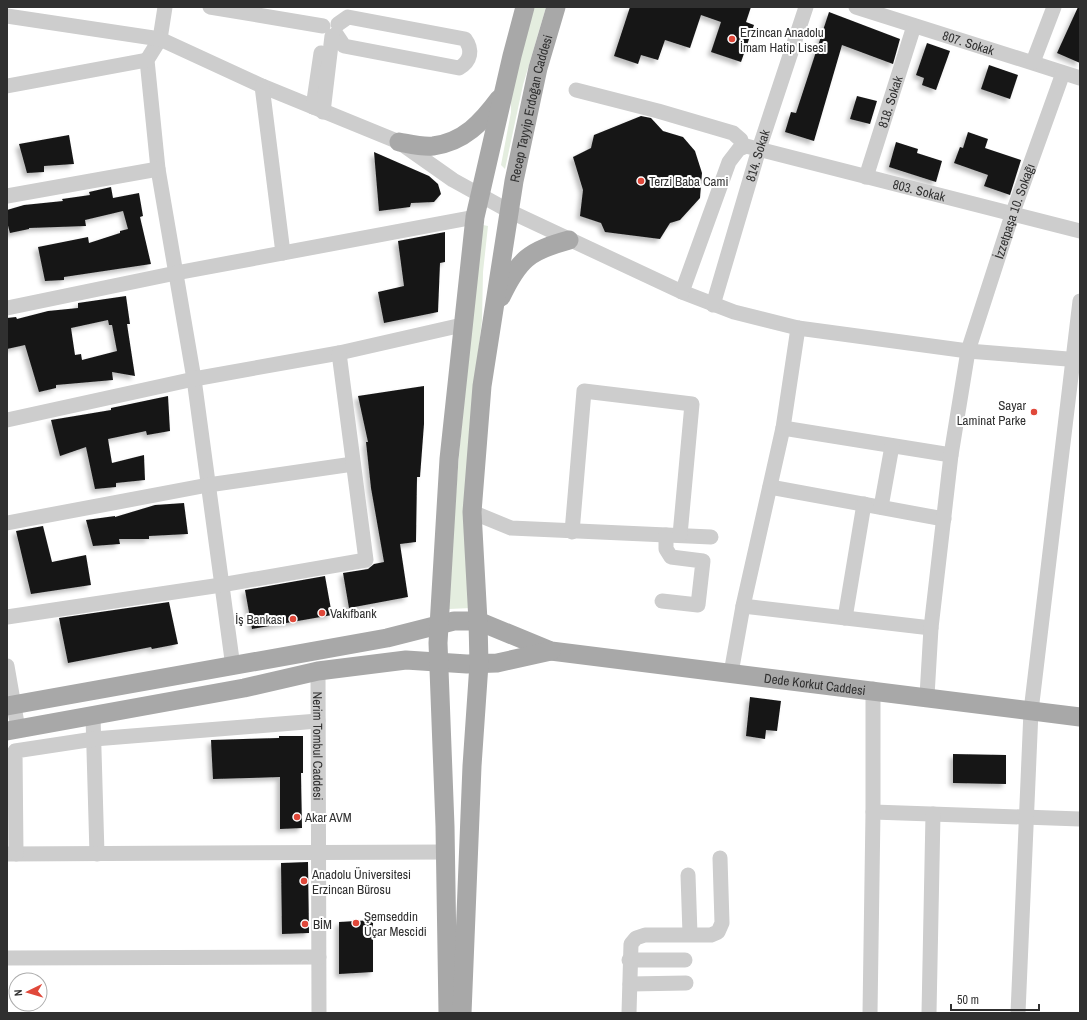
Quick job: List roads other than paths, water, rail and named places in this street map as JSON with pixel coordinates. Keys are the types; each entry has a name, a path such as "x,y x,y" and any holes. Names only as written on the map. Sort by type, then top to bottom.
{"main road":[{"path":"448,1013 446,852 438,624 449,459 462,326 475,216 526,7"},
{"name":"Recep Tayyip Erdoğan Caddesi","path":"462,1013 472,766 478,664 478,621 472,512 482,386 491,318 509,211 538,68 556,7"},
{"path":"399,142 432,146 452,142 472,131 489,114 504,93"},
{"path":"491,318 511,275 520,264 543,247 569,240"},
{"path":"10,706 233,667 387,638 438,624 460,620 478,621"},
{"name":"Dede Korkut Caddesi","path":"478,621 551,651 1080,716"},
{"name":"Dede Korkut Caddesi","path":"12,730 244,688 318,671 406,660 478,664 502,662 551,651"}],"street":[{"path":"165,7 160,39 147,60 158,169 194,379 233,667"},
{"path":"210,7 331,31 344,46 460,68 466,63 470,55 469,46 465,39 348,17 331,31 318,109"},
{"name":"814. Sokak","path":"713,305 759,149 806,7"},
{"name":"807. Sokak","path":"856,7 1080,78"},
{"path":"1033,62 1054,7"},
{"path":"7,16 160,39 262,86 399,142 454,180 509,211 569,240 713,305 798,328 968,351 1077,359"},
{"name":"818. Sokak","path":"866,177 914,26"},
{"path":"7,86 147,60"},
{"name":"İzzetpaşa 10. Sokağı","path":"927,696 931,628 951,455 968,351 1012,215 1063,73"},
{"path":"262,86 283,253"},
{"path":"576,90 658,111 733,133 741,140 742,147 729,162 682,292"},
{"name":"803. Sokak","path":"742,147 751,146 1012,215 1080,231"},
{"path":"7,196 158,169"},
{"path":"7,308 176,273 475,216"},
{"path":"1018,1013 1025,818 1031,710 1077,359 1080,301"},
{"path":"7,420 194,379 339,352 462,326"},
{"path":"731,673 743,606 783,428 798,328"},
{"path":"7,617 221,585 366,560 339,352"},
{"path":"572,532 584,391 692,404 673,535 666,549 671,557 703,561 698,605 662,601"},
{"path":"783,428 951,455"},
{"path":"881,507 892,446"},
{"path":"7,523 208,485 353,464"},
{"path":"770,487 944,519"},
{"path":"844,618 864,504"},
{"path":"472,512 511,528 572,532 711,537"},
{"path":"743,606 931,628"},
{"path":"7,666 12,730"},
{"name":"Nerim Tombul Caddesi","path":"318,671 319,1013"},
{"path":"870,1013 873,690"},
{"path":"93,716 97,854"},
{"path":"318,721 248,725 94,739 16,752 11,854 446,852"},
{"path":"873,812 1080,819"},
{"path":"929,1013 933,814"},
{"path":"629,1013 629,960 631,944 636,938 645,935 711,935 718,932 722,923 720,858"},
{"path":"688,875 690,934"},
{"path":"7,958 319,957"},
{"path":"629,960 685,960"},
{"path":"630,984 686,983"}],"place":[{"name":"Erzincan Anadolu İmam Hatip Lisesi","path":"732,39"},
{"name":"Terzi Baba Cami","path":"641,181"},
{"name":"Sayar Laminat Parke","path":"1034,412"},
{"name":"Vakıfbank","path":"322,613"},
{"name":"İş Bankası","path":"293,619"},
{"name":"Akar AVM","path":"297,817"},
{"name":"Anadolu Üniversitesi Erzincan Bürosu","path":"304,881"},
{"name":"Şemseddin Uçar Mescidi","path":"356,923"},
{"name":"BİM","path":"305,924"}]}
